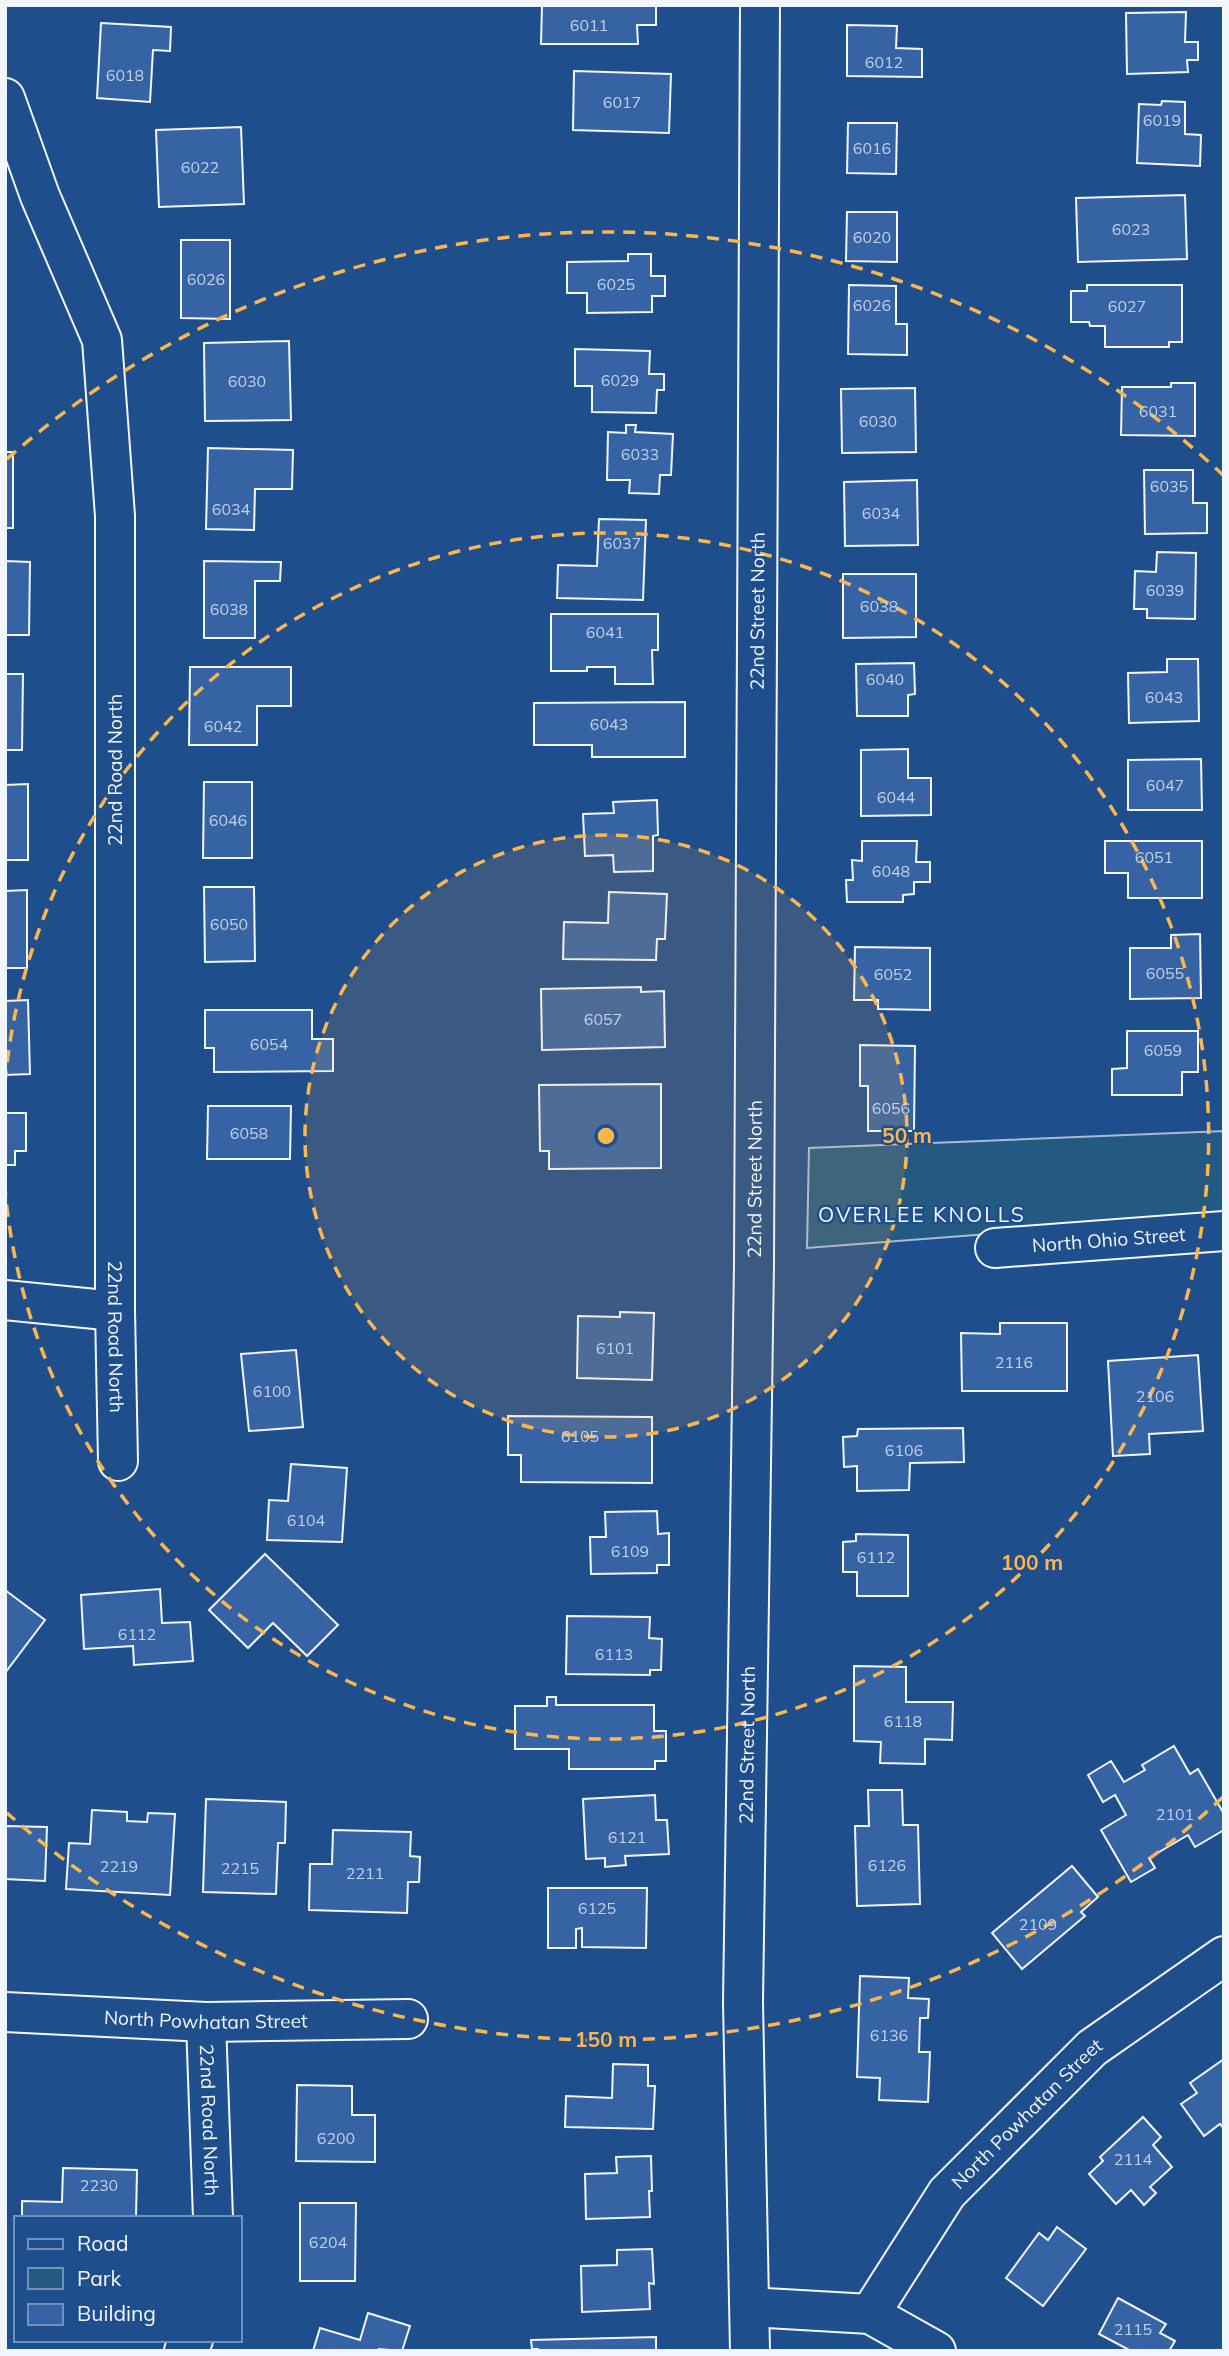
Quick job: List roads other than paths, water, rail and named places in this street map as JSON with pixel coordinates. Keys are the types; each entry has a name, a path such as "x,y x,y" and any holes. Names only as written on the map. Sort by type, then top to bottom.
{"street":[{"name":"22nd Street North","path":"750,2351 743,2001 754,1264 760,5"},
{"name":"22nd Road North","path":"5,98 40,196 102,340 115,516 115,1311 118,1461"},
{"name":"North Ohio Street","path":"995,1248 1224,1231"},
{"path":"5,1300 115,1311"},
{"name":"North Powhatan Street","path":"870,2314 947,2193 1092,2048 1224,1956"},
{"name":"North Powhatan Street","path":"5,2012 206,2022 408,2018"},
{"name":"22nd Road North","path":"206,2022 213,2216"},
{"path":"750,2307 870,2314 936,2351"}],"district":[{"name":"OVERLEE KNOLLS","path":"922,1214"}]}
